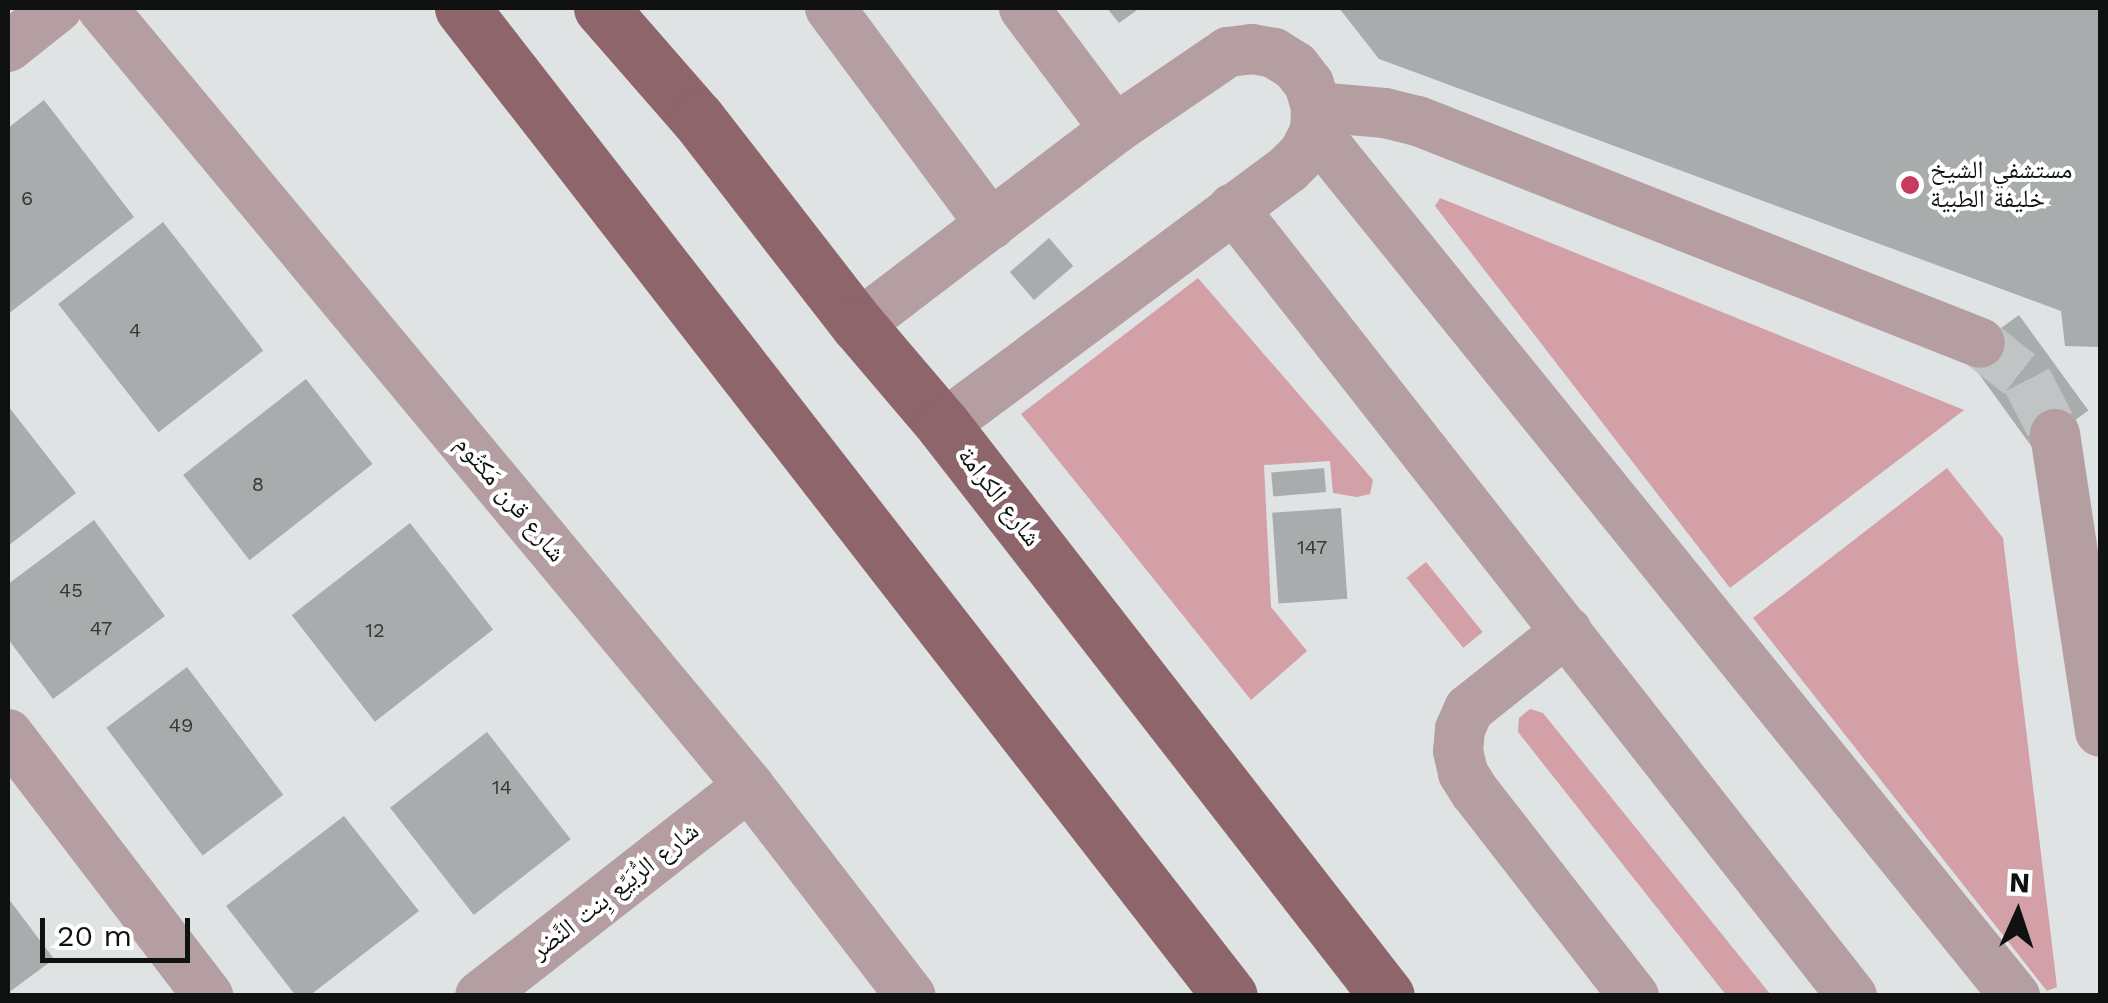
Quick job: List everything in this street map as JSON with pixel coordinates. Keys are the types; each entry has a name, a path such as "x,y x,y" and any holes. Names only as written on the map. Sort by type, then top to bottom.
{"main road":[{"path":"462,8 1230,996"},
{"name":"شارع الكرامة","path":"601,8 698,119 858,325 944,426 1386,996"}],"street":[{"path":"8,47 57,8"},
{"name":"شارع قرن مَكتُوم","path":"102,8 750,786 911,996"},
{"path":"830,8 992,225"},
{"path":"1024,8 1115,128"},
{"path":"858,325 1115,128 1228,52 1252,49 1274,53 1295,66 1309,84 1315,119 1304,153 1288,169 944,426"},
{"path":"1315,119 1385,112 1418,121 1980,344"},
{"path":"1315,119 2015,996"},
{"path":"1233,208 1852,996"},
{"path":"2055,434 2100,732"},
{"path":"1567,631 1470,709 1460,729 1458,751 1463,773 1475,792 1634,996"},
{"path":"8,734 208,996"},
{"name":"شارع الرُّبَيِّع بِنت النَّضر","path":"480,996 750,786"}],"shaded area":[{"path":"1440,198 1964,410 1730,588 1435,206"},
{"path":"1198,278 1373,480 1370,494 1357,497 1333,493 1330,461 1264,465 1271,607 1307,651 1251,700 1021,414"},
{"path":"1947,468 2003,538 2057,987 2047,991 1753,618"},
{"path":"1426,562 1483,632 1463,648 1407,578"},
{"path":"1530,709 1543,713 1771,995 1726,995 1518,732 1519,718"}],"building":[{"path":"1107,8 1140,8 1119,23"},
{"name":"مستشفي الشيخ خليفة الطبية","path":"1339,8 2100,8 2100,347 2065,346 2061,311 1379,59"},
{"path":"44,100 134,217 8,314 8,128"},
{"path":"163,222 263,350 159,432 58,304"},
{"path":"1049,238 1073,266 1034,300 1010,272"},
{"path":"2019,315 2088,410 2034,450 1965,354"},
{"path":"306,379 372,464 250,560 183,475"},
{"path":"8,406 76,493 8,546"},
{"path":"1324,468 1326,492 1273,497 1271,473"},
{"path":"1341,508 1347,599 1279,604 1272,513"},
{"path":"94,520 165,616 53,699 8,639 8,584"},
{"path":"410,523 493,629 375,722 292,615"},
{"path":"187,667 283,795 203,856 106,728"},
{"path":"487,732 571,839 474,915 390,808"},
{"path":"344,816 419,911 309,996 296,996 226,906"},
{"path":"8,898 54,959 8,993"}],"tunnel":[{"path":"1980,343 2027,380 2055,434"}],"place":[{"name":"مستشفي الشيخ خليفة الطبية","path":"1910,185"}]}
